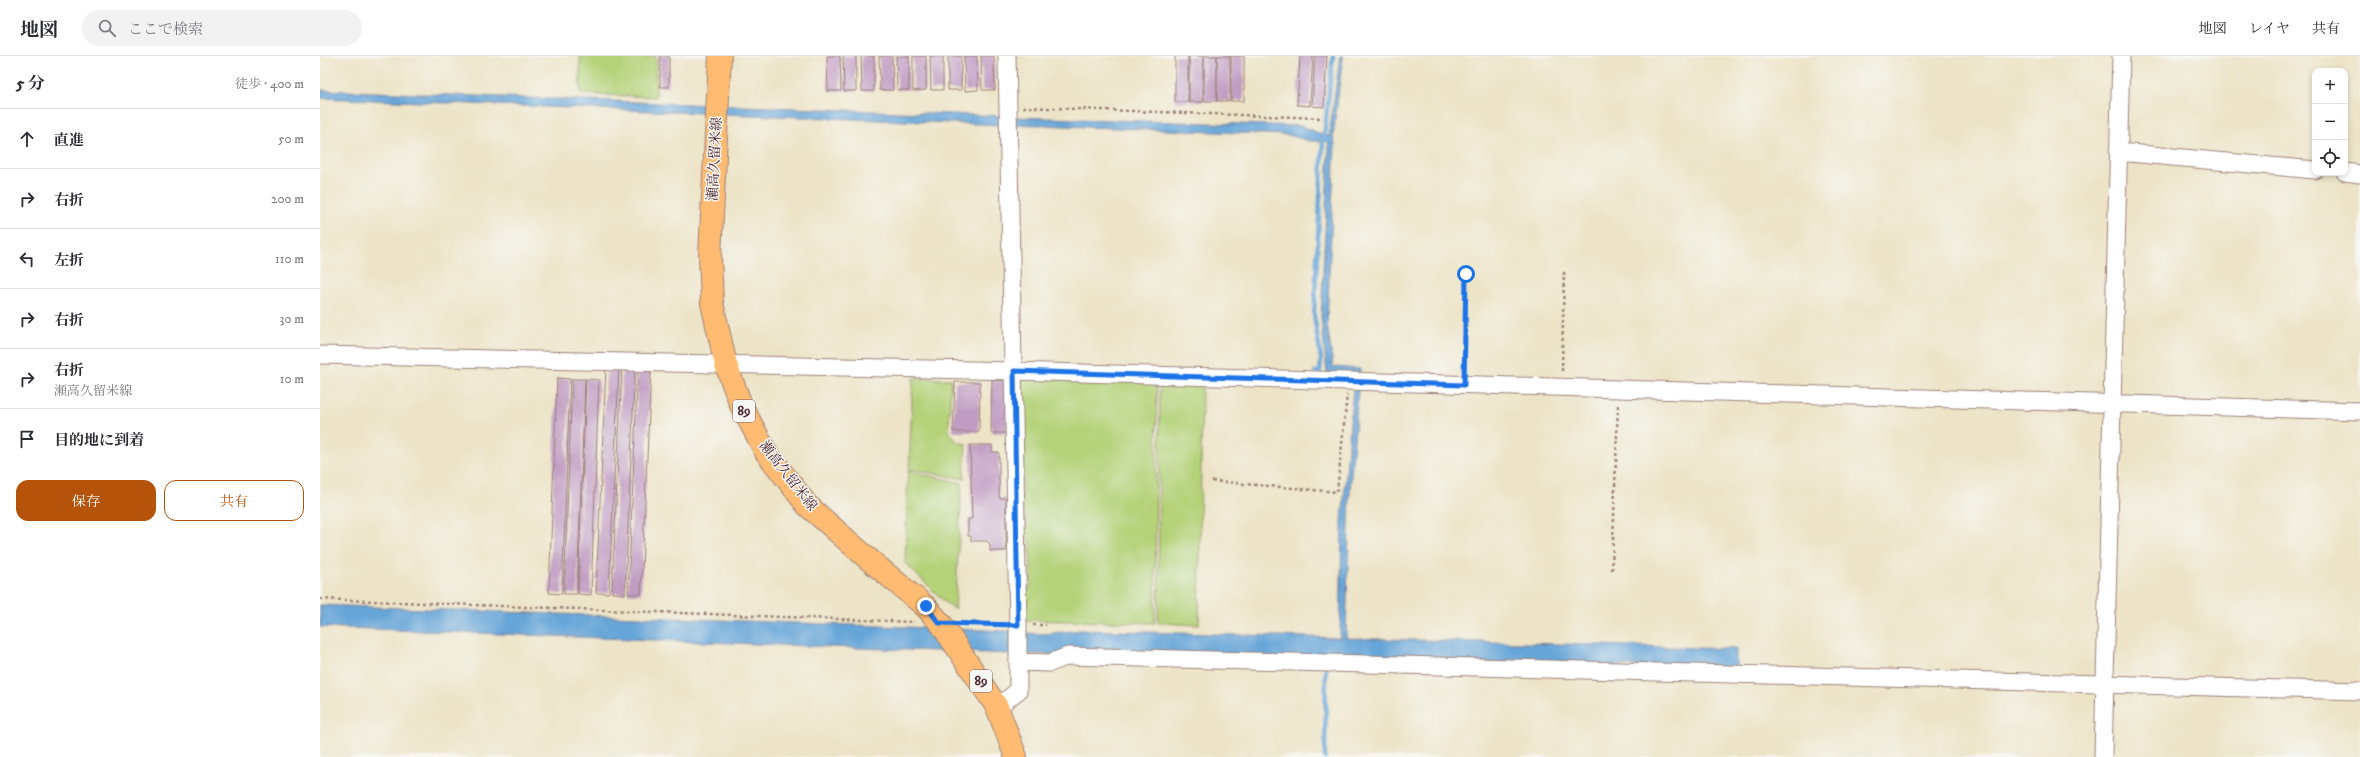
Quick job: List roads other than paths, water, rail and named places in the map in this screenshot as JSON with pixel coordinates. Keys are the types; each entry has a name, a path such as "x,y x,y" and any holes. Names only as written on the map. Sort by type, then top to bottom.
{"main road":[{"name":"瀬高久留米線","path":"720,56 710,256 712,303 726,365 741,405 766,452 807,504 866,557 926,606 964,656 997,707 1016,757"}],"street":[{"path":"997,707 1018,691 1014,371 1007,56"},
{"path":"2103,757 2121,56"},
{"path":"2118,152 2312,170"},
{"path":"2348,172 2360,174"},
{"path":"320,355 1014,371 2112,405 2360,411"},
{"path":"1018,662 1050,663 1068,656 2360,691"}],"water":[{"path":"1340,56 1343,56 1333,137 1335,144 1327,323 1333,367 1360,369 1350,489 1346,638 1736,649 1736,668 1026,654 1024,633 1043,634 1081,630 1340,638 1342,521 1354,376 1327,373 1321,317 1329,144 1327,141 1310,141 1288,135 1015,124 1015,117 1303,126 1322,135 1329,136"},
{"path":"320,90 1003,116 1003,125 320,98"},
{"path":"320,605 1011,631 1012,654 320,627"}],"waterway":[{"path":"1324,136 1333,56"},
{"path":"1315,372 1320,372 1321,358 1314,315 1323,141"},
{"path":"1325,757 1326,667"}]}
